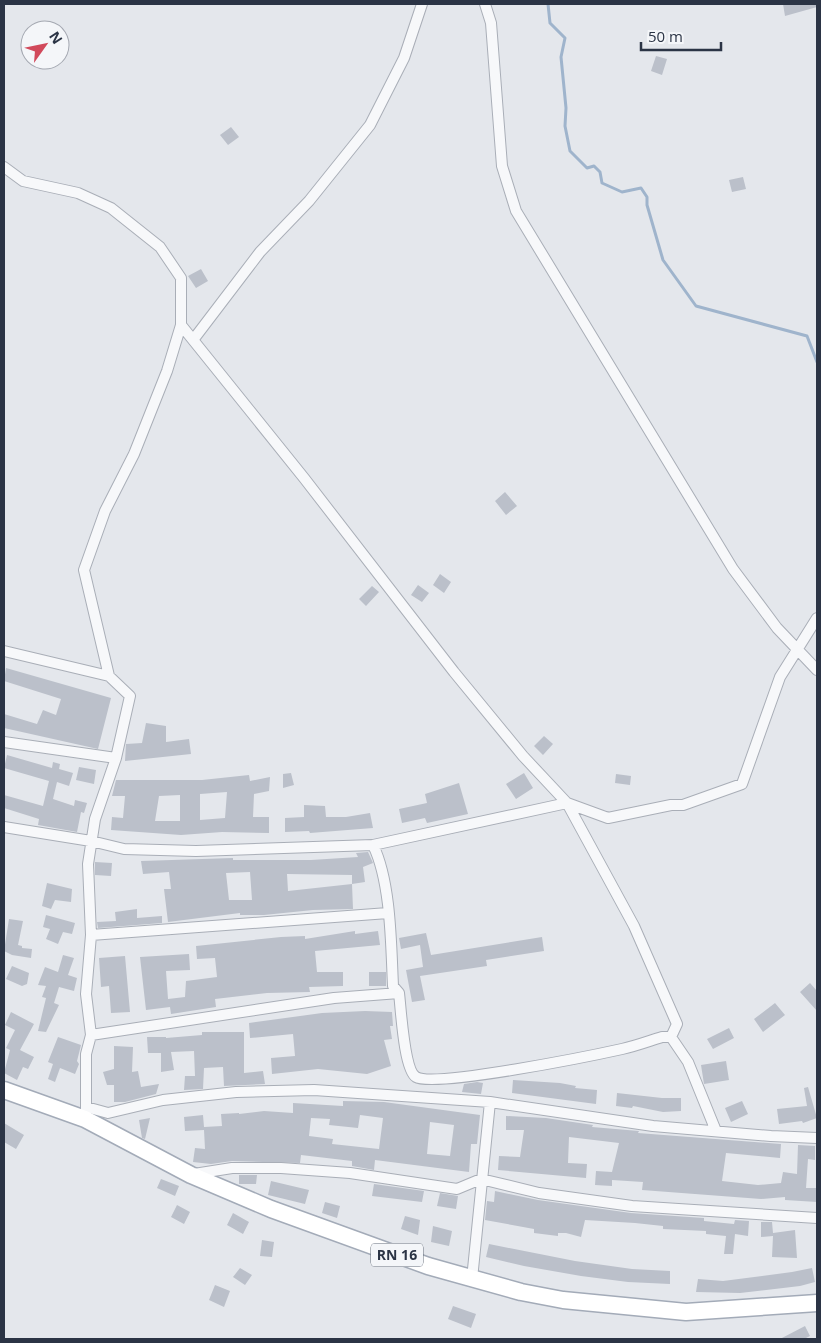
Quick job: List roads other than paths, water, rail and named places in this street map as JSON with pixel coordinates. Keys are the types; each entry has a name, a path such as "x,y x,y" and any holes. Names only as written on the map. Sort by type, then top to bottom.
{"main road":[{"name":"RN 16","path":"4,1090 86,1113 190,1175 281,1212 428,1266 472,1279 563,1300 686,1312 817,1303"}],"street":[{"path":"193,340 260,252 309,201 370,125 404,58 422,4"},
{"path":"485,4 491,22 502,166 516,211 733,569 760,607 817,670"},
{"path":"4,167 22,181 78,193 111,208 160,247 181,278 181,325 167,371 138,445 105,511 84,570 109,676"},
{"path":"181,325 304,478 454,672 523,756 567,804 634,926 677,1024 671,1037"},
{"path":"4,827 91,841 124,850 196,852 372,845 567,804 608,818 684,805 742,784 780,677 817,618"},
{"path":"4,651 109,676 130,696 116,758 95,819 88,864 91,935 86,994 92,1035 86,1054 86,1113 108,1113 154,1102 236,1092 314,1090 490,1102 653,1126 817,1138"},
{"path":"4,742 116,758"},
{"path":"372,845 379,861 388,913 393,986 399,993 407,1057 412,1072 416,1077 427,1080 460,1078 583,1058 662,1036 671,1037 688,1062 716,1132"},
{"path":"91,935 388,913"},
{"path":"92,1035 334,998 399,993"},
{"path":"472,1279 490,1102"},
{"path":"190,1175 232,1168 281,1168 350,1173 457,1189 481,1180 539,1192 632,1206 817,1218"}],"waterway":[{"path":"548,4 550,23 565,38 561,57 566,108 565,126 570,151 587,168 594,166 600,172 602,183 622,192 641,188 647,197 647,205 663,260 696,306 807,336 817,362"}]}
